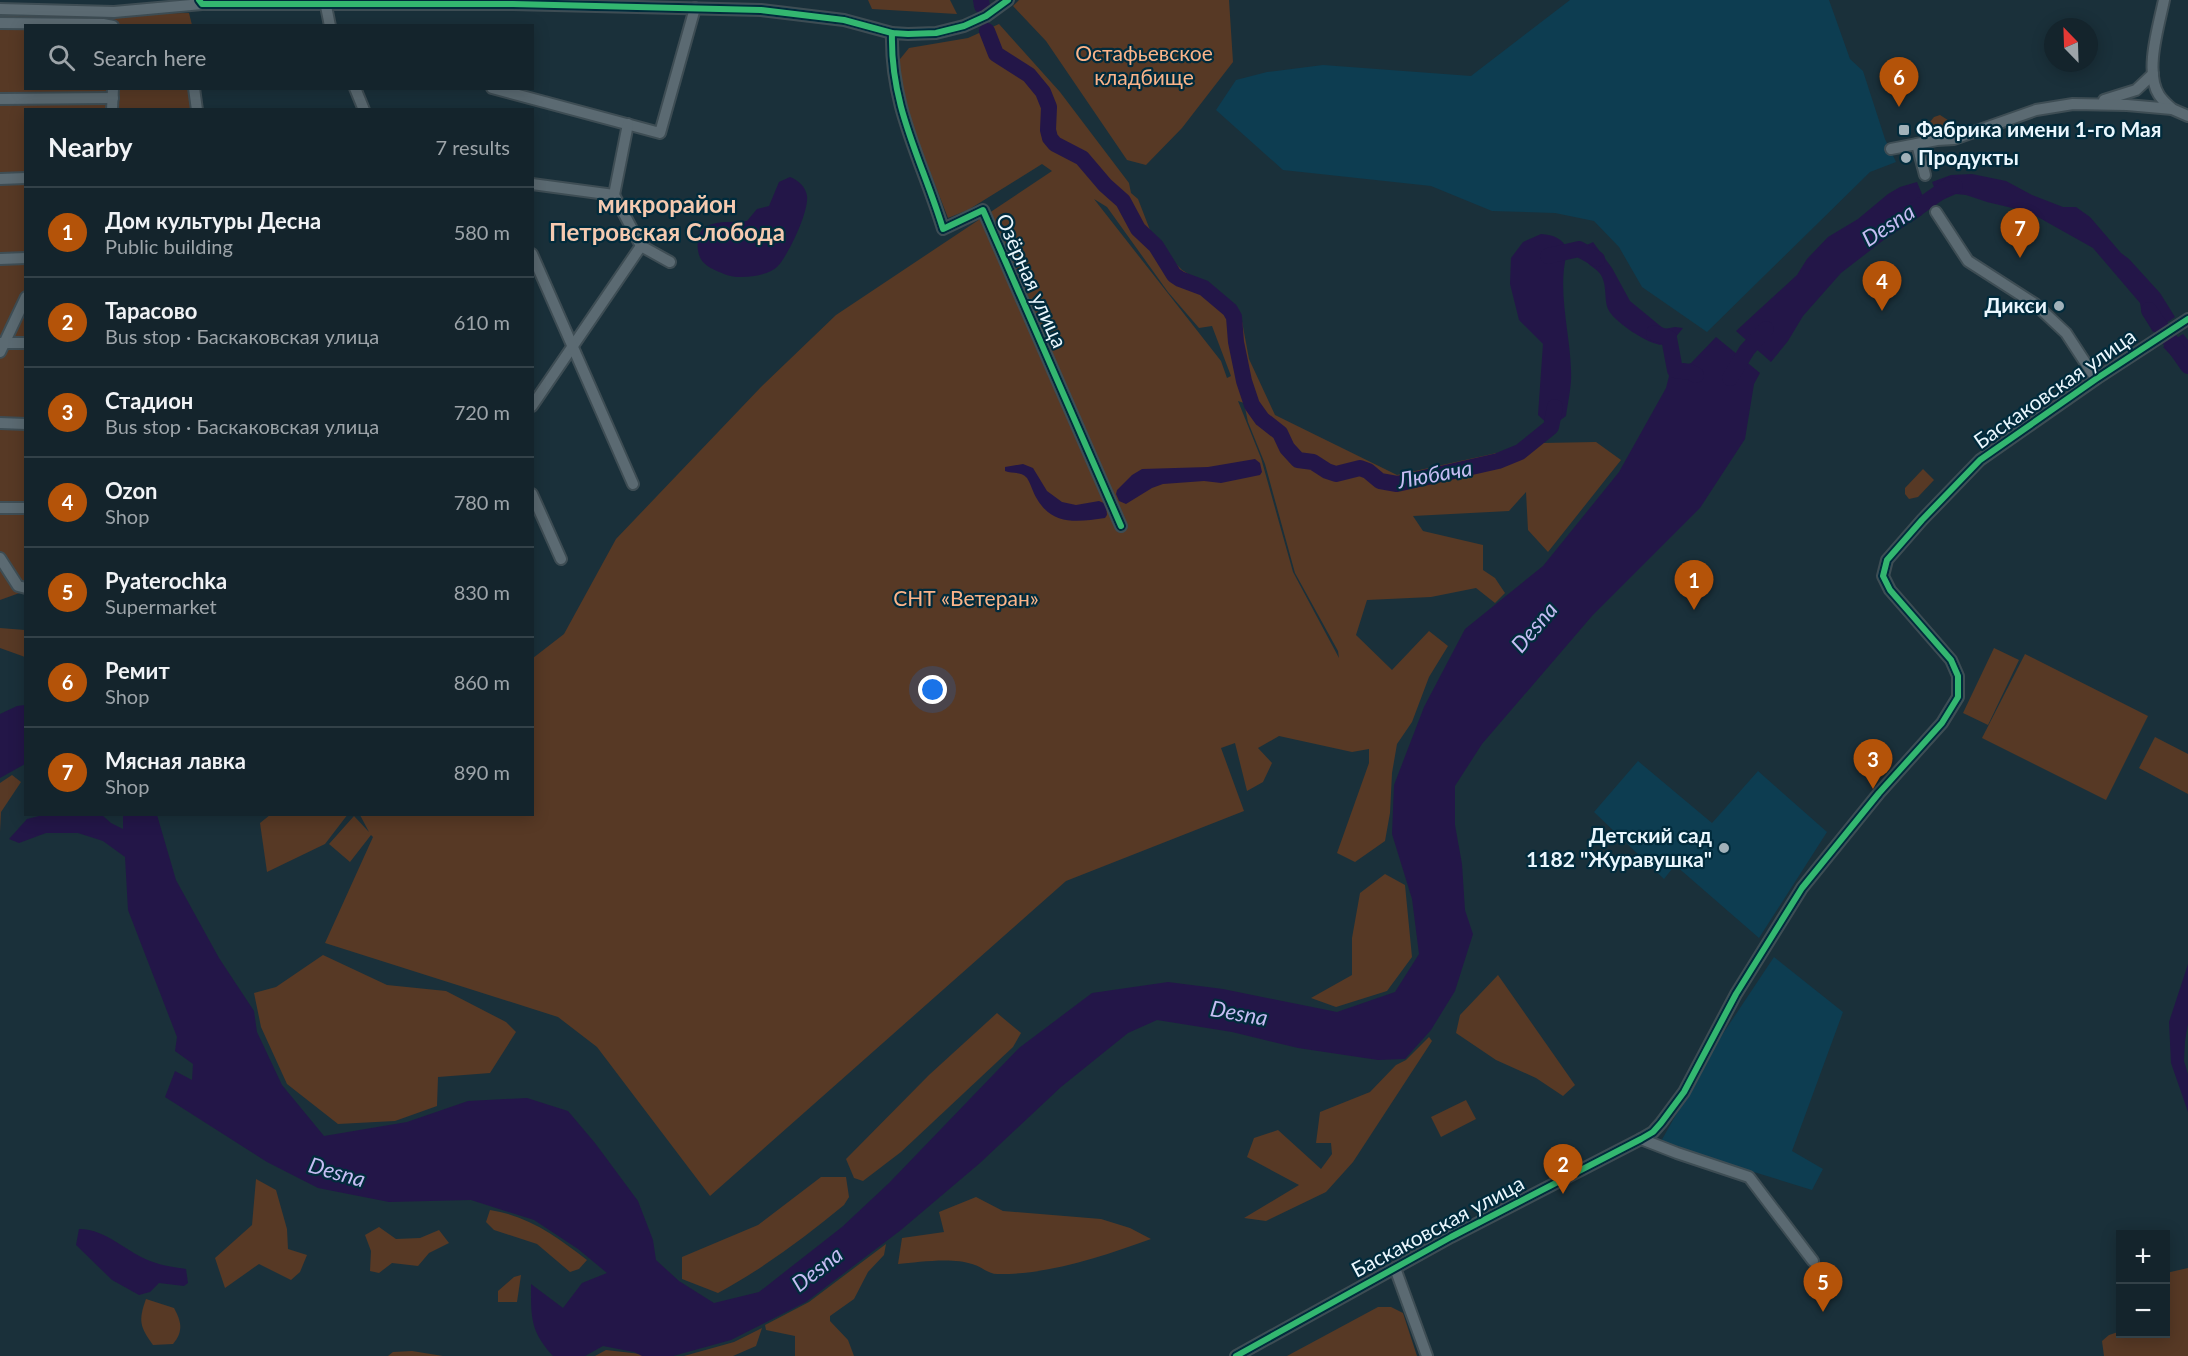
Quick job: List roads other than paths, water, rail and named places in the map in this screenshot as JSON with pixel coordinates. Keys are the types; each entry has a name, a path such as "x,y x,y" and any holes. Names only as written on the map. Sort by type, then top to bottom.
{"street":[{"path":"0,9 114,12 200,2 326,6 513,4 695,8 761,10 844,20 892,33 922,34 957,28 986,16 1008,0"},
{"path":"2164,0 2154,51 2153,74 2158,95 2172,109"},
{"path":"326,6 330,24"},
{"path":"500,90 660,133 695,8"},
{"path":"114,12 114,24"},
{"path":"0,23 103,24"},
{"name":"Озёрная улица","path":"892,33 891,56 895,85 905,127 927,180 943,229 982,210 1121,526"},
{"path":"1891,149 1954,139 2036,110 2091,104 2122,96 2136,90 2153,74"},
{"path":"194,90 197,108"},
{"path":"356,90 363,108"},
{"path":"0,99 113,93 112,108"},
{"path":"2091,104 2172,109 2188,116"},
{"path":"628,124 614,195 641,246 670,262"},
{"path":"1917,144 1925,175"},
{"path":"0,180 24,178"},
{"path":"534,184 614,195"},
{"path":"1936,213 1968,261 2035,304 2066,333 2096,378"},
{"path":"534,403 641,246"},
{"path":"0,259 24,258"},
{"path":"534,258 633,484"},
{"path":"1,346 24,301"},
{"name":"Баскаковская улица","path":"1236,1356 1506,1208 1653,1132 1684,1092 1736,994 1802,888 1879,793 1942,723 1958,697 1958,676 1951,660 1890,590 1883,576 1887,560 1980,460 2096,378 2188,319"},
{"path":"1,346 24,343"},
{"path":"0,423 24,423"},
{"path":"534,498 561,559"},
{"path":"0,508 24,508"},
{"path":"0,558 18,586 24,588"},
{"path":"1641,1138 1677,1153 1749,1177 1813,1261"},
{"path":"1395,1268 1427,1356"}],"water":[{"path":"1972,174 2006,181 2032,195 2063,207 2076,207 2090,217 2160,293 2175,317 2153,332 2142,314 2140,303 2093,248 2029,212 1966,195 1956,194 1940,201 1932,182 1951,175"},
{"path":"790,177 803,187 807,203 797,233 787,254 777,267 759,275 736,277 719,272 704,263 698,249 698,238 703,229 716,223 747,221 757,209 769,206 779,182"},
{"path":"1917,182 1926,204 1922,215 1885,239 1841,273 1803,316 1788,341 1771,362 1736,331 1797,275 1807,259 1828,237 1858,219 1888,194 1900,187"},
{"path":"1541,234 1557,238 1568,250 1563,294 1570,355 1570,387 1566,416 1551,427 1538,415 1543,344 1519,320 1510,284 1511,258 1523,242"},
{"path":"1593,242 1612,268 1630,301 1664,329 1683,328 1671,343 1659,345 1645,339 1622,325 1611,314 1602,277 1585,260 1579,249"},
{"path":"2183,334 2188,340 2188,373 2163,347"},
{"path":"1716,337 1760,373 1754,384 1745,439 1700,508 1592,616 1482,744 1455,786 1455,825 1462,864 1465,910 1473,934 1455,991 1431,1030 1405,1059 1378,1060 1298,1048 1232,1032 1157,1020 1128,1033 1061,1087 980,1163 901,1230 806,1302 731,1340 673,1356 642,1356 634,1352 603,1346 585,1356 553,1356 540,1339 533,1323 531,1284 563,1308 582,1283 607,1273 578,1249 534,1220 471,1200 389,1202 318,1188 267,1162 165,1097 175,1071 192,1080 193,1064 175,1051 177,1037 128,910 125,857 103,841 78,833 46,833 19,843 9,839 27,819 39,816 103,816 123,829 123,816 157,816 176,880 219,958 254,1011 257,1032 282,1085 324,1136 407,1122 468,1101 527,1098 568,1111 638,1201 653,1240 656,1260 679,1281 714,1303 759,1292 842,1227 889,1183 1019,1048 1092,993 1168,982 1223,989 1337,1012 1395,992 1419,954 1412,899 1392,834 1394,785 1424,707 1465,629 1543,566 1619,472 1666,388 1670,372 1691,363"},
{"path":"1255,459 1260,463 1262,472 1260,475 1221,483 1204,481 1163,484 1126,504 1119,501 1116,494 1117,490 1132,475 1142,469 1208,467"},
{"path":"1023,464 1033,468 1047,491 1062,502 1076,505 1099,501 1106,504 1107,515 1105,518 1076,521 1058,518 1051,514 1037,499 1027,478 1022,474 1005,471 1005,467"},
{"path":"24,705 24,765 0,778 0,714"},
{"path":"2188,964 2188,1024 2184,1061 2188,1074 2188,1112 2171,1063 2169,1022"},
{"path":"79,1229 108,1237 153,1262 186,1269 188,1283 184,1286 159,1283 150,1292 139,1295 112,1280 76,1245"}],"waterway":[{"name":"Любача","path":"981,0 982,6"},
{"name":"Любача","path":"987,31 996,54 1029,75 1043,92 1049,107 1048,130 1055,144 1082,158 1105,185 1123,201 1138,229 1156,246 1174,275 1204,288 1230,310 1234,317 1236,342 1244,381 1252,405 1262,419 1280,433 1287,448 1298,460 1313,462 1336,474 1360,468 1368,471 1380,481 1397,484 1498,461 1520,452 1551,427 1555,407"},
{"name":"Desna","path":"1909,214 1950,185 1955,186"},
{"name":"Любача","path":"1548,256 1579,249 1597,259"},
{"name":"Desna","path":"2149,310 2188,366"},
{"name":"Desna","path":"1730,378 1747,350 1766,329"},
{"name":"Любача","path":"1654,333 1669,338 1675,370 1696,375"}],"place":[{"name":"Ремит","path":"1899,107"},
{"name":"Фабрика имени 1-го Мая","path":"1904,130"},
{"name":"Продукты","path":"1906,158"},
{"name":"Мясная лавка","path":"2020,258"},
{"name":"Дикси","path":"2059,306"},
{"name":"Ozon","path":"1882,311"},
{"name":"Дом культуры Десна","path":"1694,610"},
{"name":"Стадион","path":"1873,789"},
{"name":"Детский сад 1182 \"Журавушка\"","path":"1724,848"},
{"name":"Тарасово","path":"1563,1194"},
{"name":"Pyaterochka","path":"1823,1312"}],"district":[{"name":"микрорайон Петровская Слобода","path":"667,219"}],"park label":[{"name":"Остафьевское кладбище","path":"1144,66"},
{"name":"СНТ «Ветеран»","path":"966,599"}]}
